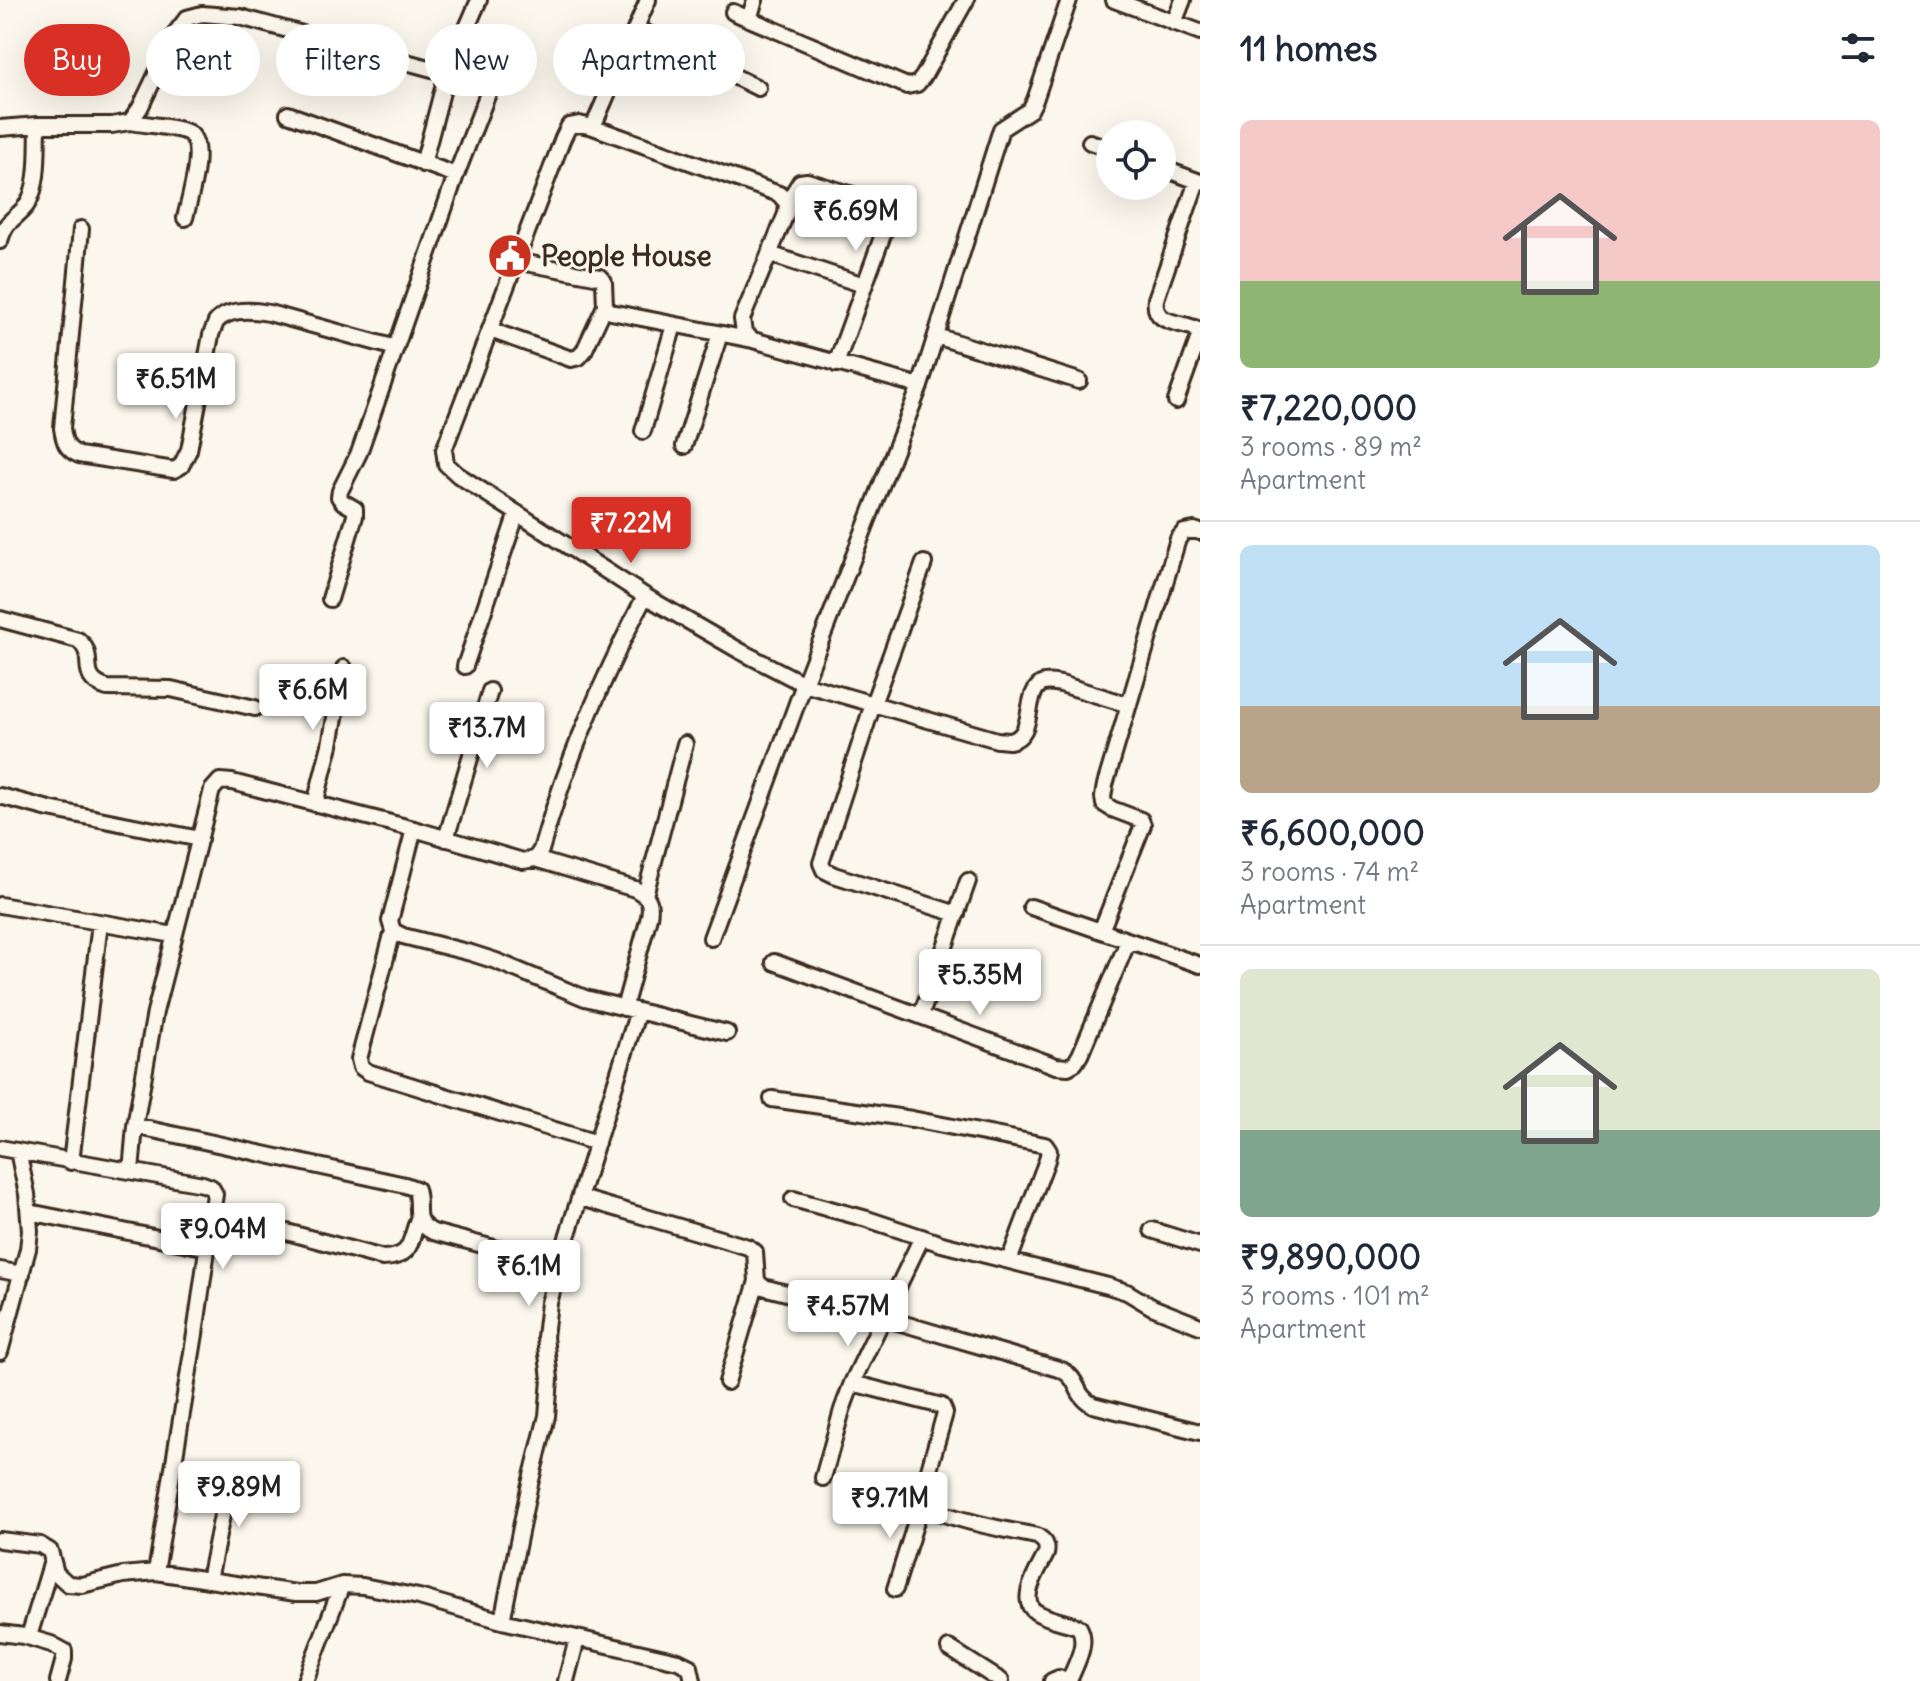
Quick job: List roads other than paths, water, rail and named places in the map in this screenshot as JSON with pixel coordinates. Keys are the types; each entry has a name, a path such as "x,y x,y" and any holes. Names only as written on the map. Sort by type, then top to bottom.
{"street":[{"path":"468,24 479,0"},
{"path":"638,24 648,0"},
{"path":"749,19 755,0"},
{"path":"733,12 907,86 917,84 923,77 966,0"},
{"path":"711,938 804,684 920,386 1001,129 1030,110 1069,0"},
{"path":"1114,0 1200,32"},
{"path":"1174,23 1183,0"},
{"path":"130,122 140,108 177,31 187,18 202,14 240,17 425,67"},
{"path":"745,82 758,88"},
{"path":"423,164 441,96"},
{"path":"330,599 355,516 355,509 339,497 340,491 359,453 456,175 487,96"},
{"path":"593,127 606,96"},
{"path":"288,114 456,175"},
{"path":"0,128 130,122 190,133 196,139 198,156 185,218"},
{"path":"787,203 779,194 593,127 579,124 569,126 444,450 446,464 458,475 645,596 804,684 997,740 1010,741 1019,737 1026,726 1034,693 1041,684 1061,684 1129,705"},
{"path":"0,241 3,230 25,206 34,190 38,125"},
{"path":"1090,142 1096,144"},
{"path":"1176,173 1199,182 1154,309 1158,316 1197,329 1199,337 1176,401"},
{"path":"753,340 744,333 742,319 786,214 787,203 800,182 807,181 873,201 889,211 836,364"},
{"path":"81,229 62,428 69,450 79,455 174,470 181,466 189,450 211,335 216,322 227,315 255,311 269,313 396,348"},
{"path":"769,254 864,285"},
{"path":"490,330 571,359 579,357 584,351 605,306 604,282 600,277 516,261"},
{"path":"605,306 611,312 753,340 920,386"},
{"path":"643,431 674,325"},
{"path":"684,446 720,334"},
{"path":"936,336 1079,381"},
{"path":"465,666 517,513"},
{"path":"1101,931 1143,825 1141,820 1104,804 1103,797 1178,539 1184,532 1200,532"},
{"path":"924,563 873,704 821,863 824,870 834,875 957,914"},
{"path":"535,859 541,850 602,683 645,596"},
{"path":"0,619 78,640 88,654 88,675 97,685 107,688 171,689 255,708"},
{"path":"315,804 344,668"},
{"path":"446,839 490,691"},
{"path":"645,895 685,744"},
{"path":"131,1171 135,1126 155,1012 212,790 220,781 414,829 523,861 535,859 635,889 645,895 651,906 631,1010 597,1143 559,1265 545,1323 550,1379 547,1416 502,1621"},
{"path":"0,796 49,809 200,839"},
{"path":"414,829 390,921 393,931 359,1059 361,1067 368,1072 597,1143"},
{"path":"921,1015 968,881"},
{"path":"0,905 174,935"},
{"path":"1031,907 1200,965"},
{"path":"71,1162 100,923"},
{"path":"393,931 471,953 585,998 727,1033"},
{"path":"774,962 1056,1066 1068,1067 1080,1055 1128,941"},
{"path":"772,1099 912,1119 1045,1145 1049,1151 1047,1160 1009,1261"},
{"path":"135,1126 405,1185 416,1189 419,1198 418,1219 407,1251 397,1258 383,1258 213,1212"},
{"path":"0,1148 211,1187 215,1194 156,1572"},
{"path":"0,1352 28,1249 29,1212 18,1151"},
{"path":"581,1198 748,1247 755,1252 757,1281 727,1382"},
{"path":"793,1199 1108,1286 1200,1326"},
{"path":"29,1212 208,1248"},
{"path":"418,1219 422,1226 433,1232 559,1265"},
{"path":"1152,1230 1200,1245"},
{"path":"823,1478 852,1383 922,1237"},
{"path":"0,1270 22,1274"},
{"path":"757,1281 772,1291 884,1318 1062,1370 1071,1376 1083,1400 1093,1405 1200,1432"},
{"path":"852,1383 942,1406 945,1413 895,1589"},
{"path":"209,1580 231,1471"},
{"path":"922,1502 927,1508 945,1515 1037,1536 1045,1541 1048,1547 1027,1599 1029,1607 1037,1613 1079,1627 1083,1634 1083,1643 1067,1681 1059,1678 1052,1681"},
{"path":"0,1540 40,1545 50,1551 56,1573 68,1584 82,1585 123,1575 156,1572 296,1593 316,1593 342,1585 363,1586 678,1661 690,1667 693,1681"},
{"path":"24,1636 30,1633 33,1625 52,1561"},
{"path":"305,1681 342,1585"},
{"path":"0,1633 24,1636 64,1651 58,1681"},
{"path":"566,1681 577,1639"},
{"path":"949,1648 1001,1681"}],"place":[{"name":"People House","path":"510,256"}]}
